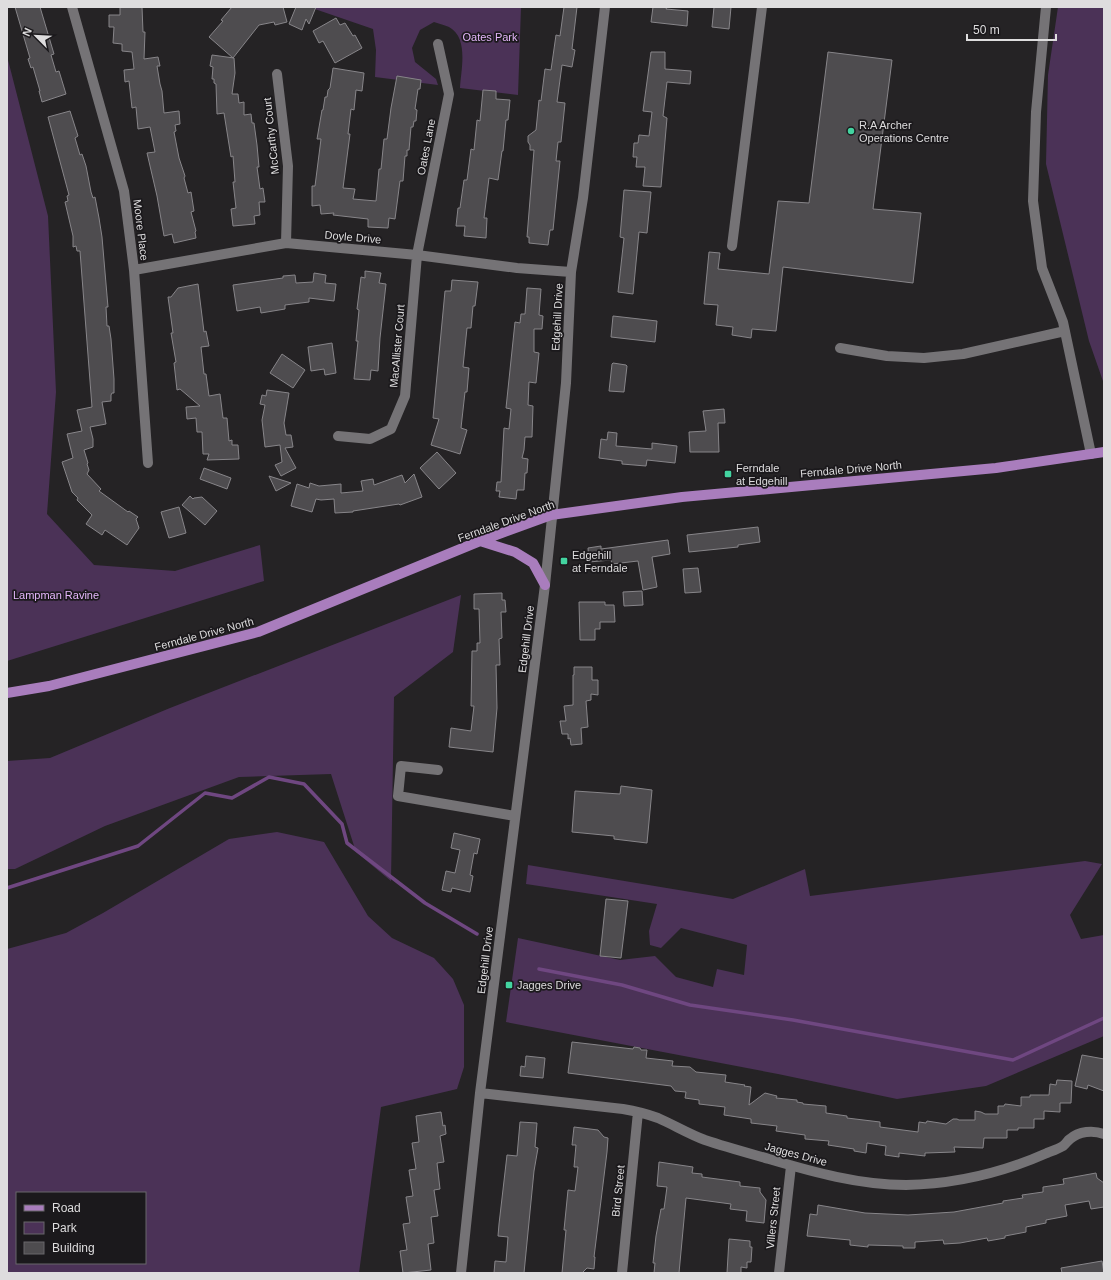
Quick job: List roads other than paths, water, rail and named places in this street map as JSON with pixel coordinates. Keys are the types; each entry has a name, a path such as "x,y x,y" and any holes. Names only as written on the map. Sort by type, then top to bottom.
{"main road":[{"name":"Ferndale Drive North","path":"7,693 49,686 258,632 480,541 551,515 682,497 996,468 1104,452"},
{"path":"480,541 515,552 533,563 545,585"}],"street":[{"name":"Moore Place","path":"72,7 124,191 134,270 148,463"},
{"name":"Edgehill Drive","path":"460,1273 480,1093 545,585 551,515 566,383 571,272 583,198 604,7"},
{"path":"732,246 762,7"},
{"path":"1046,7 1036,112 1033,201 1042,268 1063,322 1091,454"},
{"name":"Oates Lane","path":"417,255 449,94 438,44"},
{"name":"McCarthy Court","path":"277,74 288,166 286,243"},
{"name":"Doyle Drive","path":"134,270 286,243 417,255 517,268 571,272"},
{"name":"MacAllister Court","path":"338,436 370,439 391,429 405,396 417,255"},
{"path":"840,348 887,356 924,358 963,354 1065,331"},
{"path":"438,770 401,766 398,796 515,816"},
{"name":"Jagges Drive","path":"480,1093 638,1112 658,1118 720,1145 791,1166 835,1177 870,1183 905,1185 940,1183 975,1177 1010,1168 1053,1150 1064,1145 1077,1134 1093,1131 1104,1134"},
{"name":"Bird Street","path":"622,1273 638,1112"},
{"name":"Villers Street","path":"779,1273 791,1166"}],"waterway":[{"path":"7,888 138,846 205,793 232,798 269,777 304,784 342,824 347,843 425,903 477,934"},
{"path":"539,969 622,985 690,1005 793,1020 1013,1060 1104,1018"}],"place":[{"name":"R.A Archer Operations Centre","path":"851,131"},
{"name":"Ferndale at Edgehill","path":"728,474"},
{"name":"Edgehill at Ferndale","path":"564,561"},
{"name":"Jagges Drive","path":"509,985"}],"park label":[{"name":"Oates Park","path":"490,37"},
{"name":"Lampman Ravine","path":"56,595"}]}
